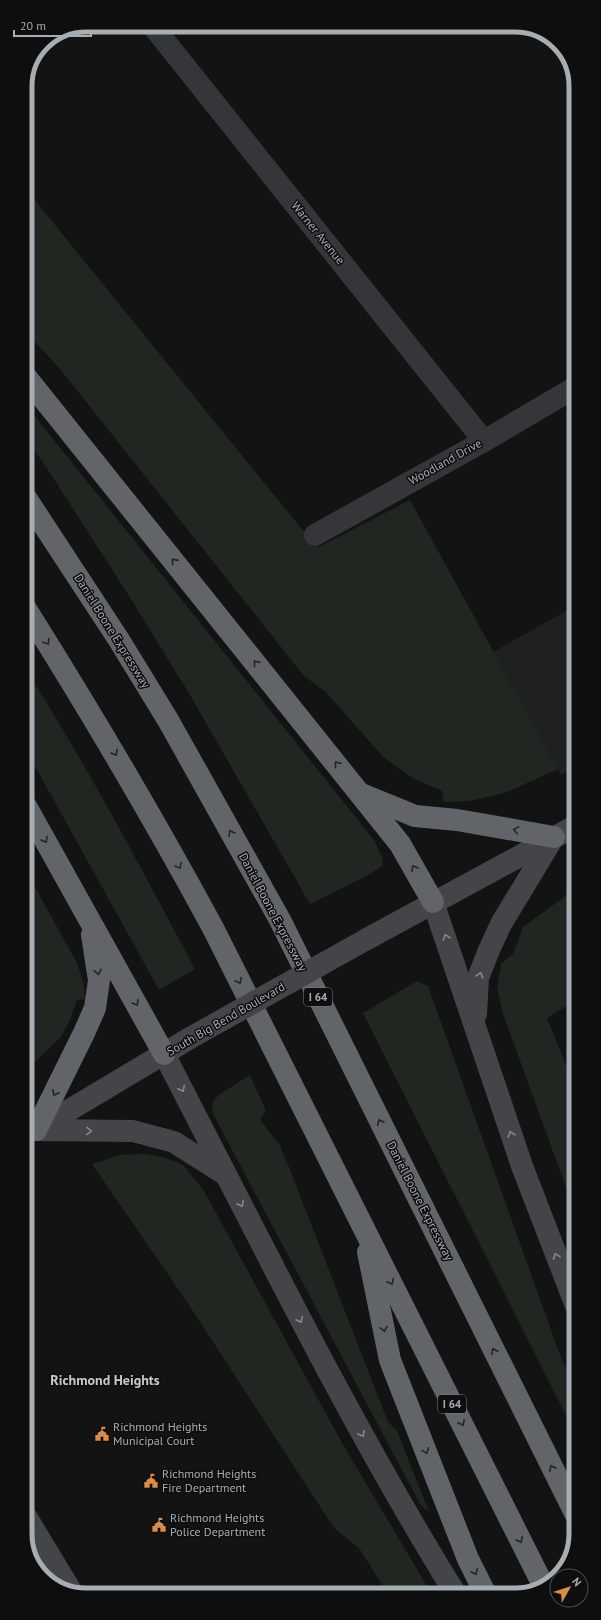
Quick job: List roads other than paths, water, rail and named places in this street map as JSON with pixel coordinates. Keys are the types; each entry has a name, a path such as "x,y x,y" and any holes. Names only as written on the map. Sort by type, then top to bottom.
{"highway":[{"path":"32,384 400,844 433,902"},
{"name":"Daniel Boone Expressway","path":"32,507 119,640 164,714 280,920 569,1501"},
{"name":"I 64","path":"32,619 103,734 169,847 213,928 541,1581"},
{"path":"360,793 415,816 457,820 554,837"},
{"path":"32,817 164,1054"},
{"path":"32,1131 84,1033 95,1008 99,980 89,920"},
{"path":"361,1222 390,1360 468,1559 482,1588"}],"main road":[{"name":"South Big Bend Boulevard","path":"32,1132 190,1038 433,902 569,829"},
{"path":"476,1027 478,978 484,963 501,924 554,837"},
{"path":"433,902 522,1166 569,1288"},
{"path":"164,1054 314,1348 388,1480 452,1588"},
{"path":"32,1133 133,1131 174,1142 227,1176"},
{"path":"32,1526 67,1585"}],"street":[{"name":"Warner Avenue","path":"158,32 484,441"},
{"name":"Woodland Drive","path":"315,534 484,441 569,391"}],"place":[{"name":"Richmond Heights Municipal Court","path":"102,1434"},
{"name":"Richmond Heights Fire Department","path":"151,1481"},
{"name":"Richmond Heights Police Department","path":"159,1525"}],"district":[{"name":"Richmond Heights","path":"105,1380"}]}
